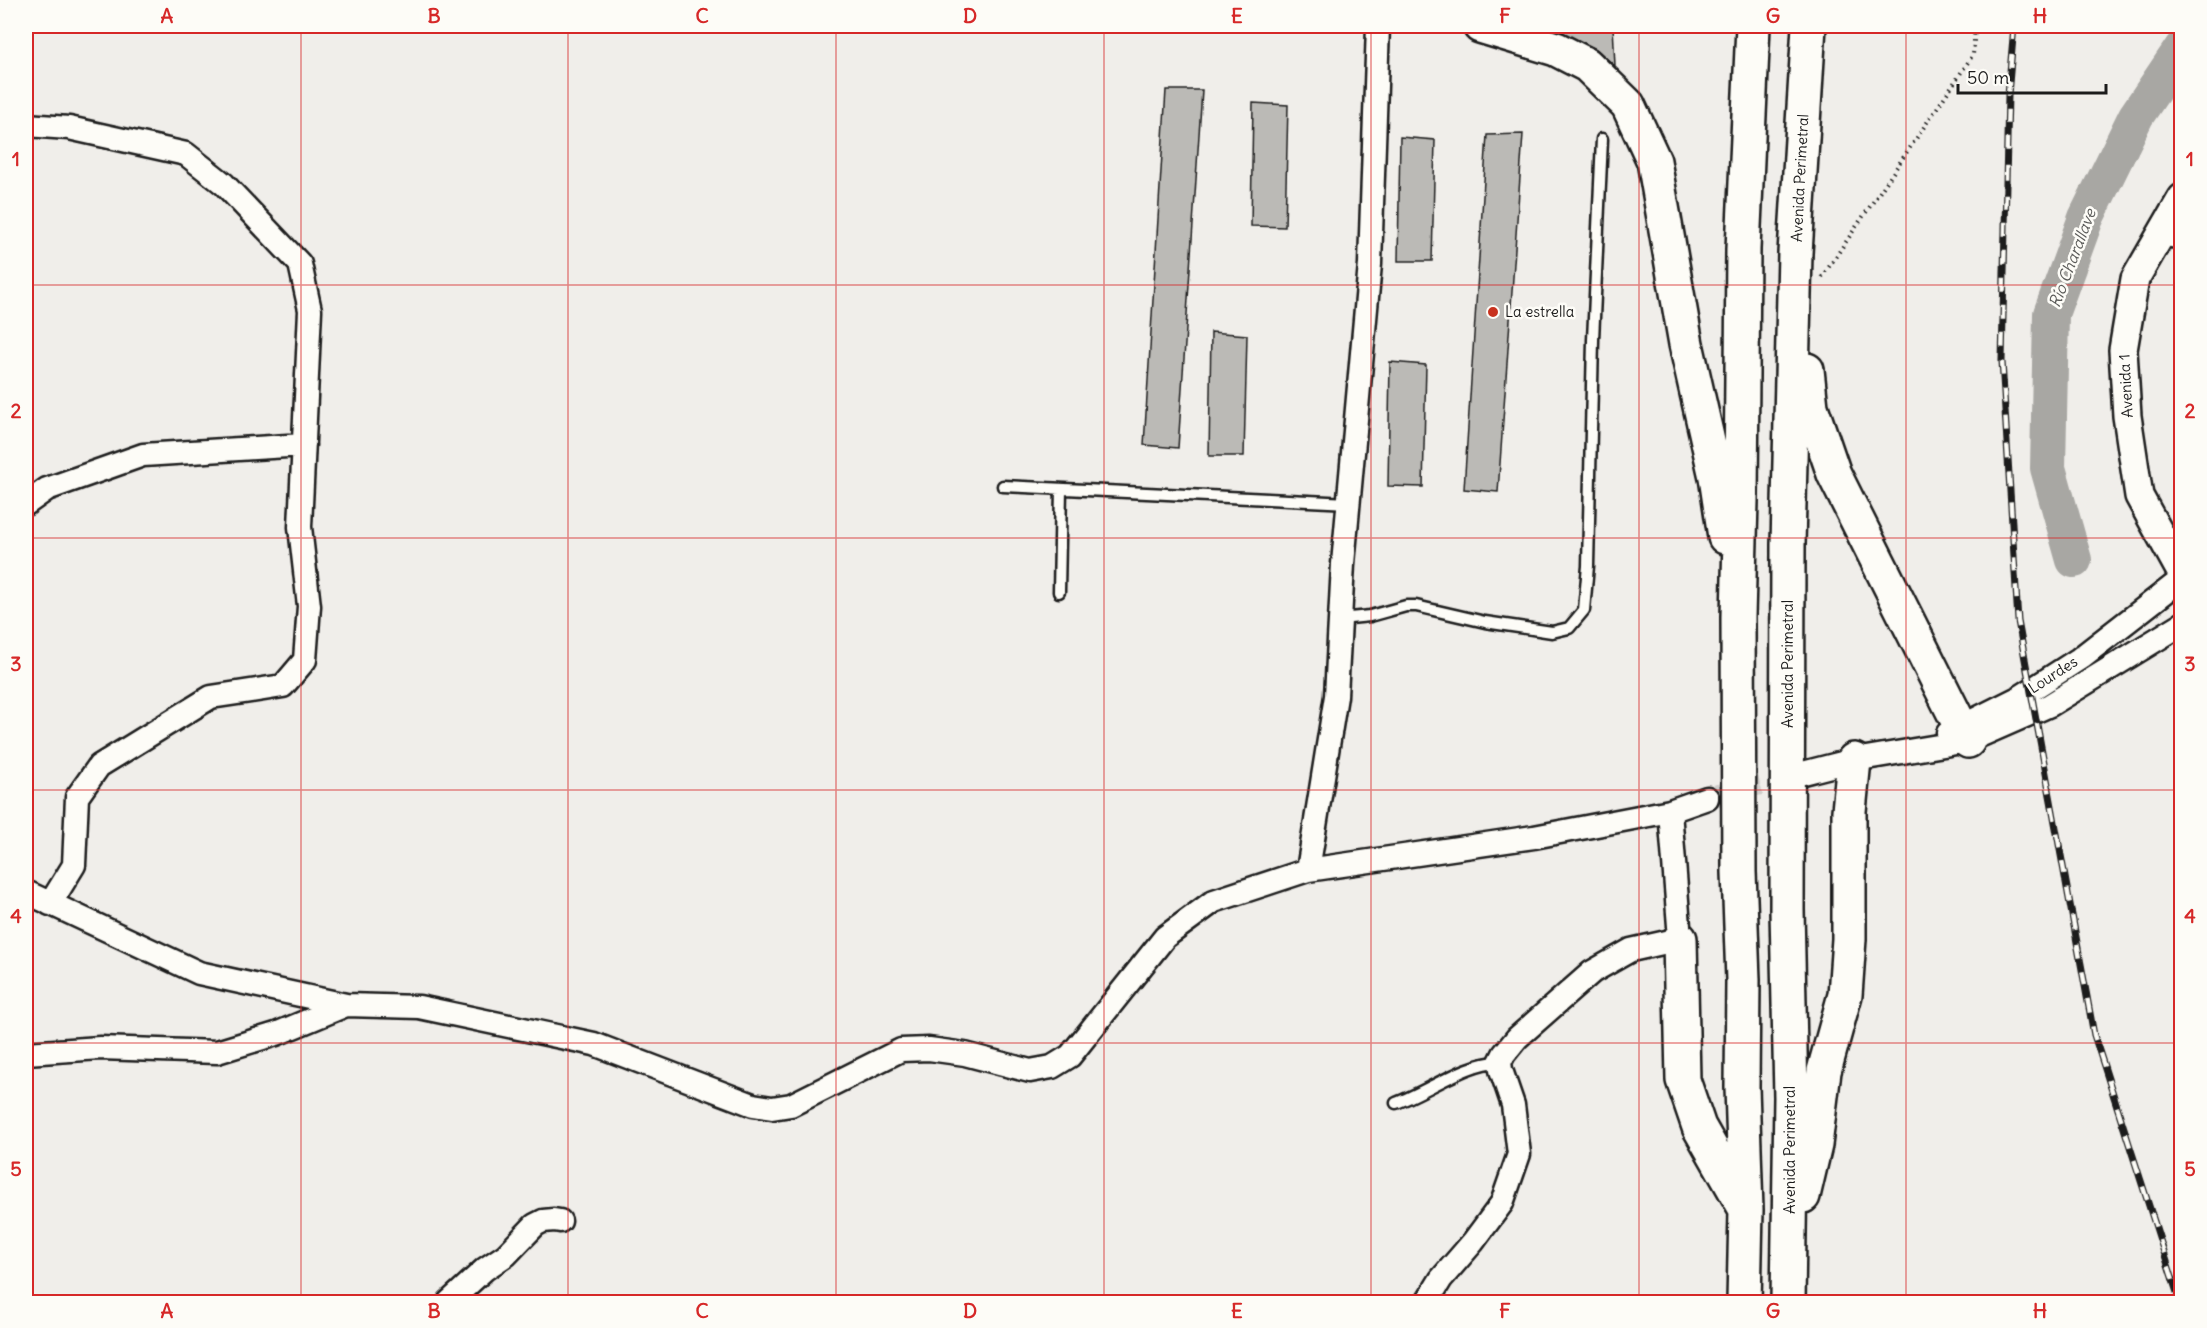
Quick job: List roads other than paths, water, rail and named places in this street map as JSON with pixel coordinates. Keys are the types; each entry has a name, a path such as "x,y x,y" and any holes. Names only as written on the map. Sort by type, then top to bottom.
{"highway":[{"path":"1480,26 1556,49 1587,65 1628,105 1654,161 1686,344 1716,477 1738,617"},
{"path":"1744,1302 1746,1210 1739,872 1738,617 1743,249 1754,26"},
{"name":"Avenida Perimetral","path":"1788,1302 1791,1098 1787,910 1788,556 1795,253 1809,26"},
{"path":"1795,253 1811,407 1834,474 1965,733"},
{"path":"1790,1256 1815,1145 1824,1071 1845,995 1849,939 1850,811 1854,760"},
{"path":"1680,939 1683,1080 1699,1127 1746,1210"},
{"path":"1699,1127 1717,1133 1735,1125 1743,1109"}],"street":[{"path":"1308,870 1336,696 1349,503 1370,264 1378,26"},
{"path":"26,125 69,128 186,154 224,184 300,264 310,310 300,526 309,606 305,660 282,686 211,697 99,766 77,796 74,865 50,904"},
{"name":"Avenida 1","path":"2181,198 2171,236 2135,279 2123,350 2127,416 2139,496 2181,577"},
{"path":"26,504 47,489 143,455 304,445"},
{"name":"Lourdes","path":"1965,733 2079,659 2181,577"},
{"path":"1803,773 1854,760 1912,751 2050,705 2181,624"},
{"path":"26,892 199,973 346,1005 419,1006 594,1044 753,1106 772,1108 791,1105 901,1050 929,1049 965,1054 1030,1071 1052,1068 1070,1056 1165,937 1214,901 1308,870 1534,837 1670,811 1707,798"},
{"path":"1427,1302 1441,1279 1502,1203 1519,1154 1513,1105 1503,1081 1500,1062 1504,1054 1517,1038 1592,972 1631,950 1680,939 1670,811"},
{"path":"26,1053 100,1048 217,1052 276,1034 346,1005"},
{"path":"449,1302 485,1269 506,1255 535,1225 543,1221 560,1221"}],"lane":[{"path":"1340,619 1370,616 1406,606 1416,606 1485,622 1552,632 1569,628 1584,610 1588,566 1593,340 1602,139"},
{"path":"1003,486 1349,503"},
{"path":"1059,592 1061,489"},
{"path":"1395,1103 1416,1096 1468,1069 1489,1062 1500,1062"}],"waterway":[{"name":"Río Charallave","path":"2074,560 2048,468 2051,314 2086,218 2136,116 2182,48"}],"tunnel":[{"path":"1707,798 1799,774"}],"railway":[{"path":"2014,26 2008,95 2002,361 2018,621 2094,1035 2180,1302"}],"place":[{"name":"La estrella","path":"1493,312"}]}
